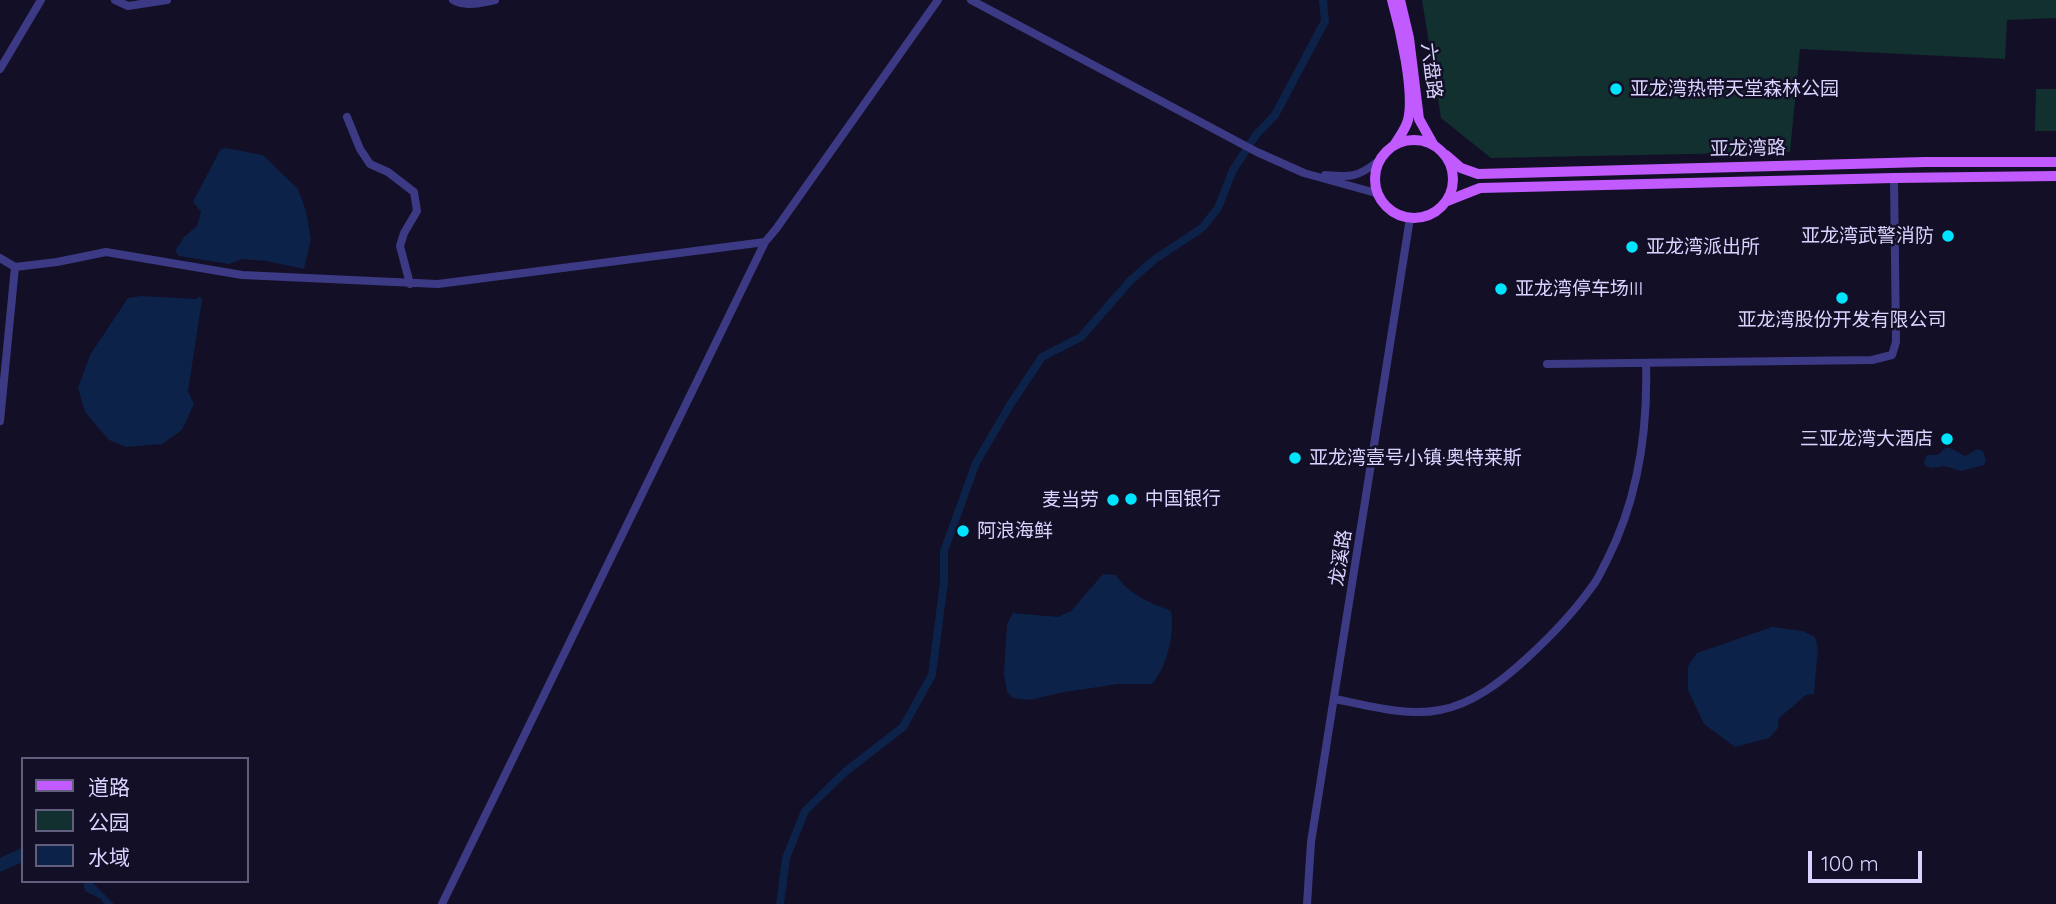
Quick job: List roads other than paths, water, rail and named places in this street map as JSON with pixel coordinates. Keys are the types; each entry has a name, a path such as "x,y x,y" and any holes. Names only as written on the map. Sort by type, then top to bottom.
{"main road":[{"name":"六盘路","path":"1392,0 1401,40 1409,106 1407,124 1395,144"},
{"name":"六盘路","path":"1400,0 1409,38 1419,118 1433,144"},
{"path":"1414,139 1433,144 1446,155 1452,170 1453,186 1447,201 1437,211 1424,217 1410,218 1396,214 1384,205 1376,193 1374,177 1377,162 1395,144 1414,139"},
{"name":"亚龙湾路","path":"1446,155 1461,168 1478,174 1925,162 2056,162"},
{"name":"亚龙湾路","path":"1447,201 1480,188 1894,177 2056,176"}],"street":[{"path":"0,69 41,0"},
{"path":"115,0 128,6 167,0"},
{"path":"453,0 456,3 476,4 495,0"},
{"path":"442,904 765,242 807,187 938,0"},
{"path":"971,0 1257,152 1304,173 1376,193"},
{"path":"347,117 360,149 370,164 388,172 414,192 417,211 400,246 410,284"},
{"path":"1304,173 1351,177 1365,172 1377,162"},
{"path":"1548,364 1872,360 1892,355 1896,342 1894,177"},
{"name":"龙溪路","path":"1307,904 1311,842 1410,218"},
{"path":"0,258 15,267 106,253 243,275 438,284 765,242"},
{"path":"0,421 15,267"},
{"path":"1334,699 1404,712 1440,710 1475,697 1508,676 1538,648 1592,587 1614,545 1629,508 1640,461 1647,400 1646,363"}],"water":[{"path":"226,148 263,155 298,189 306,211 311,239 304,269 242,259 229,264 179,256 175,251 184,237 197,226 201,212 193,202 220,150"},
{"path":"141,296 196,299 200,296 202,300 188,391 194,404 182,430 162,444 126,447 109,440 85,412 78,388 90,355 128,298"},
{"path":"1945,448 1965,456 1978,449 1983,451 1986,461 1984,465 1961,471 1944,466 1925,466 1927,455 1938,455"},
{"path":"1103,574 1116,575 1133,593 1171,611 1169,650 1152,684 1118,684 1030,700 1013,698 1007,692 1004,674 1007,624 1013,613 1058,617 1071,611"},
{"path":"1772,627 1803,631 1815,637 1818,648 1814,694 1806,695 1779,718 1778,728 1769,738 1735,747 1704,724 1688,690 1688,666 1697,653"},
{"path":"21,848 21,863 0,872 0,858"},
{"path":"83,883 93,883 114,904 104,904 101,899 85,891"}],"waterway":[{"path":"780,904 786,858 805,811 845,772 903,727 932,675 944,582 944,551 976,463 1010,405 1042,357 1081,337 1131,280 1155,259 1202,228 1218,208 1233,170 1256,135 1275,115 1325,21 1323,0"}],"place":[{"name":"亚龙湾热带天堂森林公园","path":"1616,89"},
{"name":"亚龙湾武警消防","path":"1948,236"},
{"name":"亚龙湾派出所","path":"1632,247"},
{"name":"亚龙湾停车场III","path":"1501,289"},
{"name":"亚龙湾股份开发有限公司","path":"1842,298"},
{"name":"三亚龙湾大酒店","path":"1947,439"},
{"name":"亚龙湾壹号小镇·奥特莱斯","path":"1295,458"},
{"name":"中国银行","path":"1131,499"},
{"name":"麦当劳","path":"1113,500"},
{"name":"阿浪海鲜","path":"963,531"}]}
